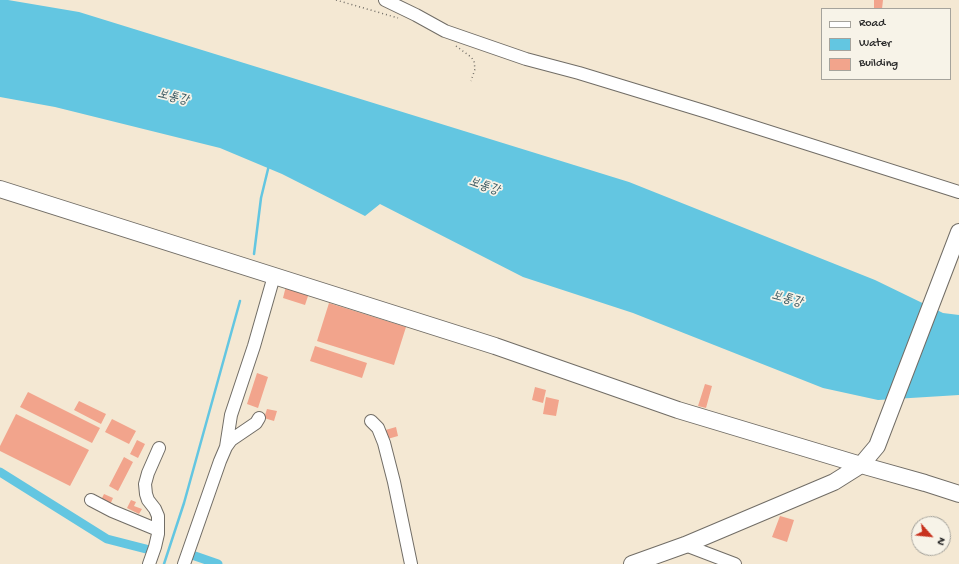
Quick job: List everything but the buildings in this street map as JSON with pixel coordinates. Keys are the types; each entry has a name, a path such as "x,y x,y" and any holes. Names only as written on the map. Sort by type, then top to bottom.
{"main road":[{"path":"0,189 495,346 678,410 959,494"},
{"path":"632,564 685,545 834,482 861,465 877,446 959,232"}],"street":[{"path":"385,0 445,31 526,59 660,97 959,192"},
{"path":"226,447 231,415 254,346 274,276"},
{"path":"184,564 226,447 231,440 256,423 259,418"},
{"path":"371,420 378,428 384,443 394,482 411,564"},
{"path":"149,564 155,547 158,530 158,516 148,500 145,484 159,448"},
{"path":"91,500 112,511 158,530"},
{"path":"685,545 735,564"}],"path":[{"path":"336,0 402,20"},
{"path":"455,46 471,57 474,61 475,69 471,81"}],"water":[{"name":"보통강","path":"0,0 8,0 79,12 629,182 875,280 943,313 959,315 959,395 878,400 823,388 633,313 523,277 380,204 365,216 282,174 220,148 55,107 0,97"}],"waterway":[{"path":"254,254 261,198 269,165"},
{"path":"164,564 184,503 240,301"},
{"path":"0,472 107,539 146,549"},
{"path":"195,556 218,564"}]}
